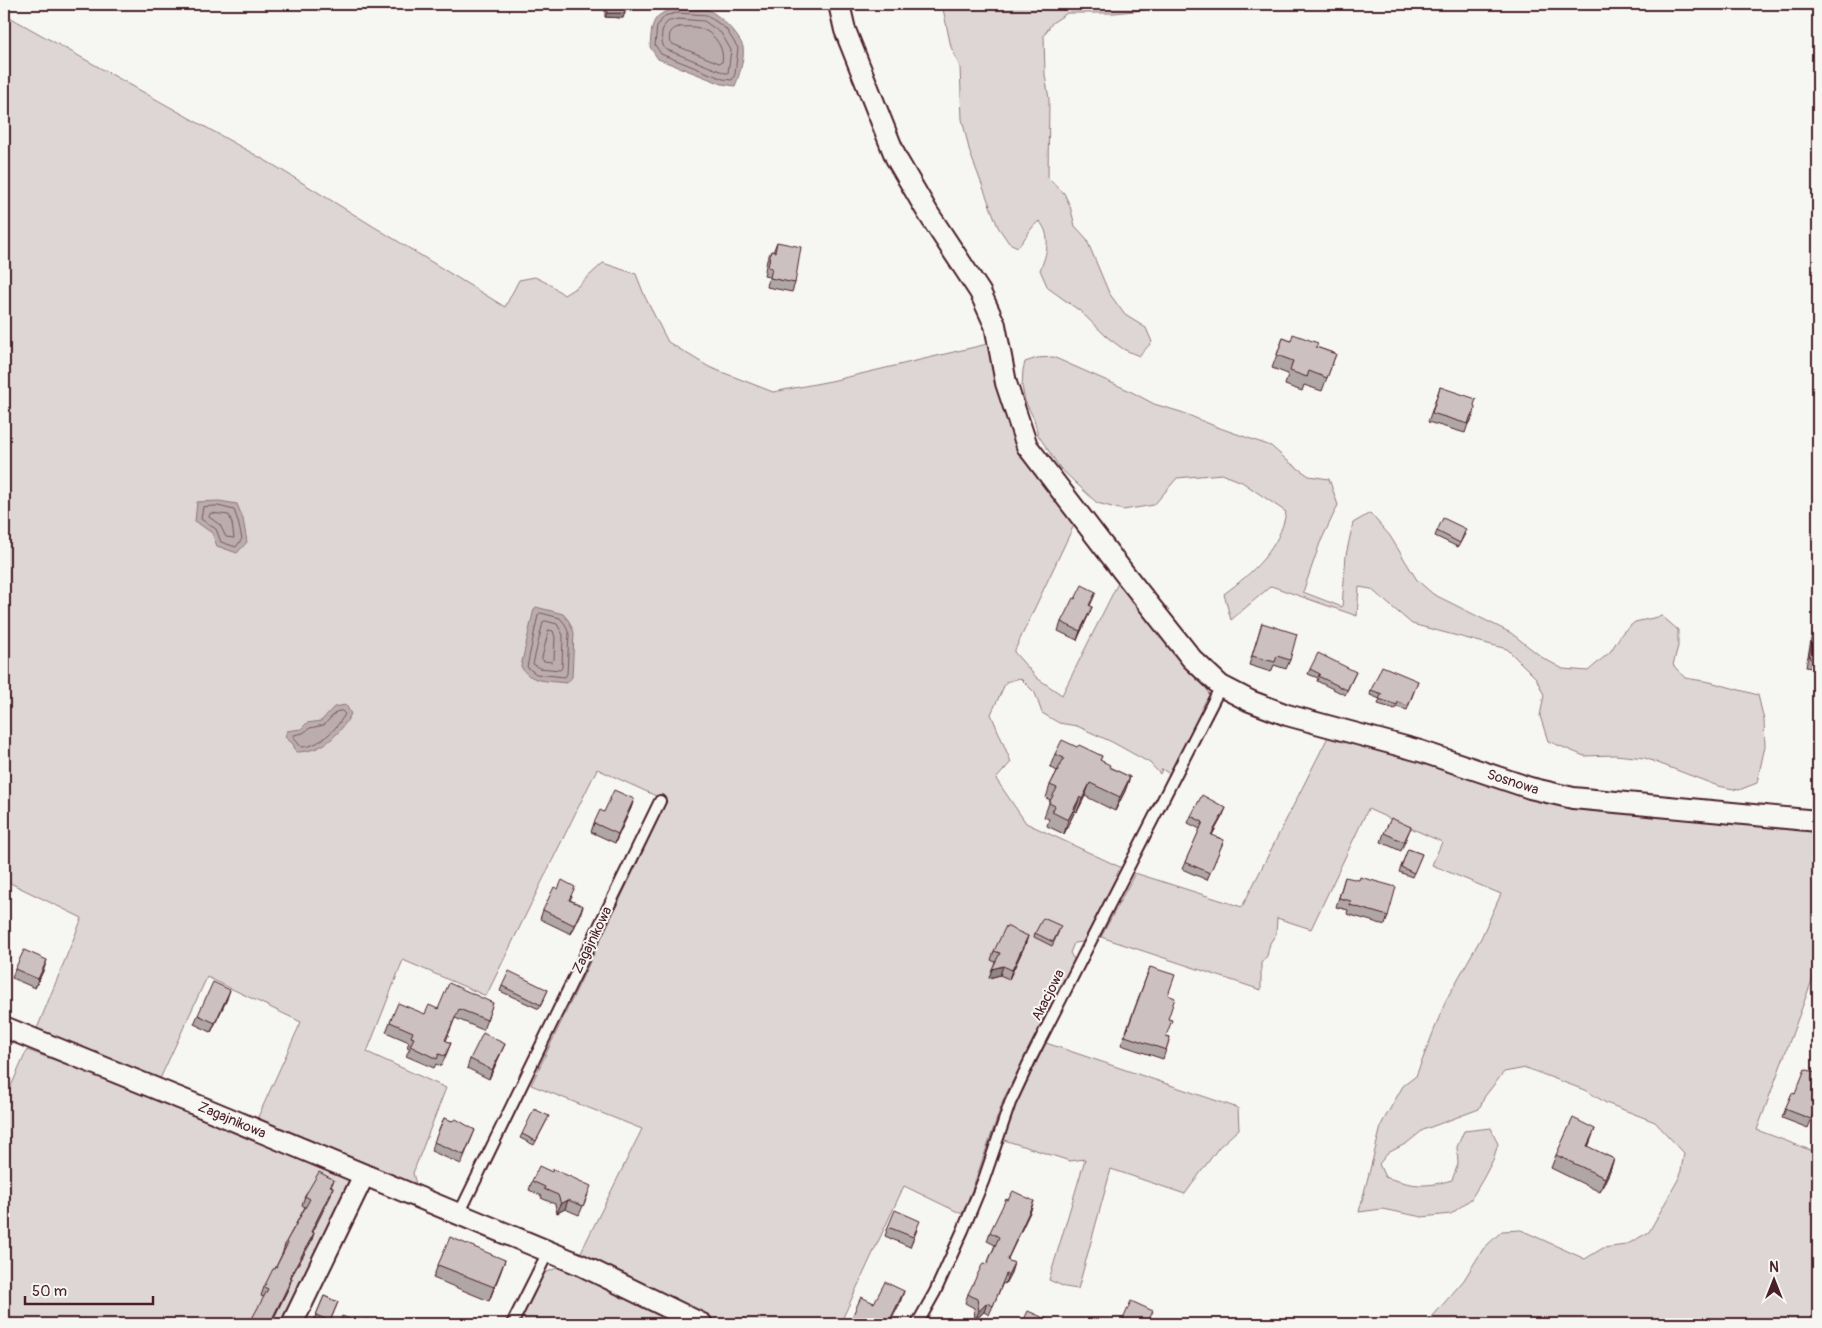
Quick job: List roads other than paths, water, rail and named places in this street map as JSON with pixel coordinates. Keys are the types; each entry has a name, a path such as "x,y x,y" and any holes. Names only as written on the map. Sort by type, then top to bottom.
{"street":[{"name":"Sosnowa","path":"839,4 845,30 896,158 928,214 980,292 995,325 1006,384 1027,446 1192,659 1221,686 1250,701 1287,715 1420,751 1530,788 1573,798 1818,821"},
{"name":"Zagajnikowa","path":"4,1026 581,1266 702,1324"},
{"path":"292,1324 364,1175"}],"lane":[{"name":"Akacjowa","path":"917,1324 935,1292 963,1230 984,1178 1010,1103 1031,1058 1221,686"},
{"name":"Zagajnikowa","path":"459,1214 660,801"},
{"path":"512,1324 548,1252"}],"water":[{"path":"676,8 696,8 713,12 738,37 743,47 743,56 735,86 722,84 658,59 650,47 654,21 662,14"},
{"path":"219,501 237,504 243,519 247,542 237,553 217,546 212,533 195,521 197,502"},
{"path":"536,607 563,614 569,621 574,633 572,677 567,683 541,680 529,676 521,666"},
{"path":"346,705 351,714 341,729 322,746 296,752 293,744 285,737 287,731 301,729 307,723 321,721 334,707"}]}
